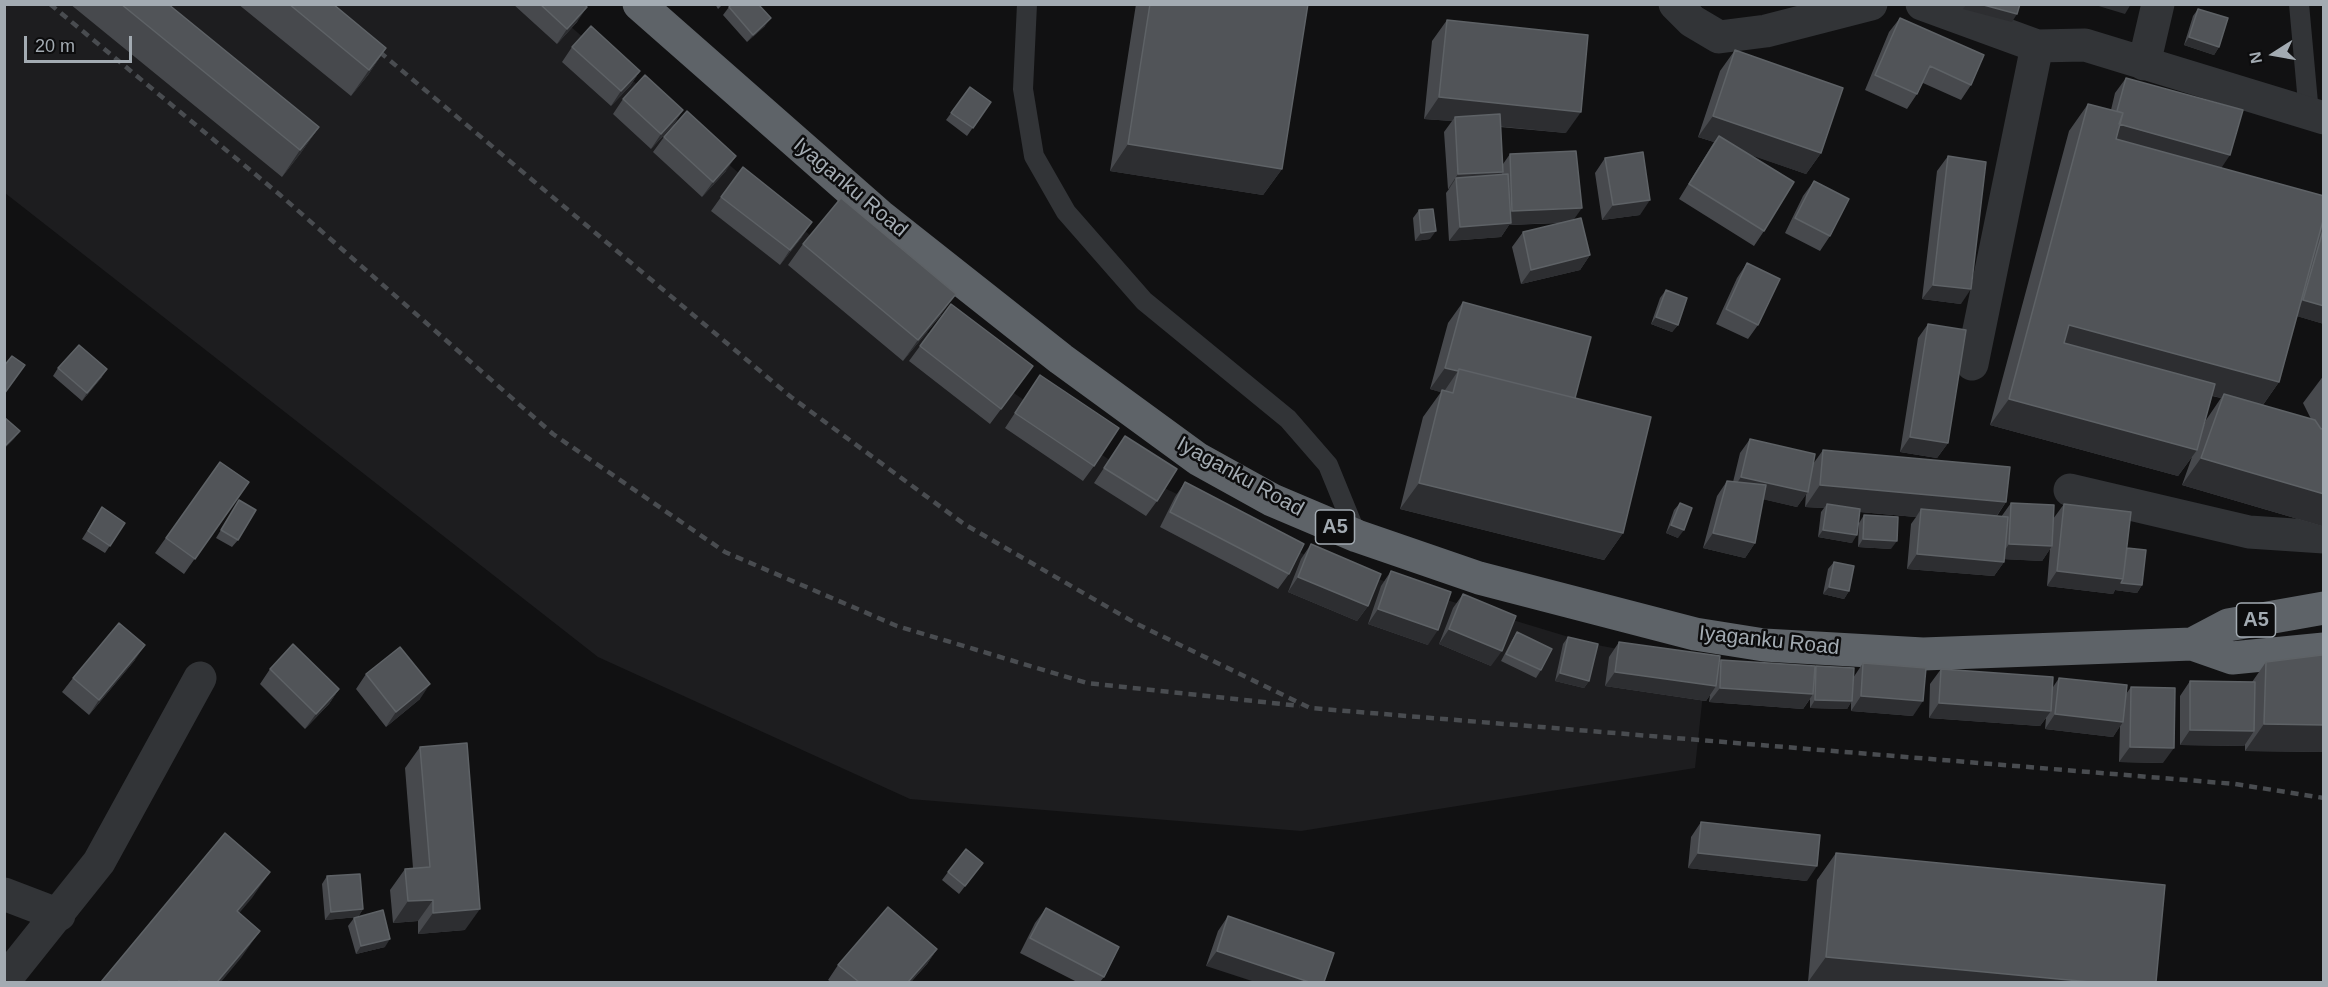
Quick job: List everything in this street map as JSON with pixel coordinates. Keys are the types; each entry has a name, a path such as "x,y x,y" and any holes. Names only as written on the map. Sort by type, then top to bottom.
{"highway":[{"name":"Iyaganku Road","path":"639,4 880,216 1061,359 1198,459 1272,500 1357,536 1479,578 1695,634 1764,645 1923,654 2192,644 2232,658 2324,649"},
{"name":"Iyaganku Road","path":"2192,644 2228,625 2322,615"}],"street":[{"path":"1675,4 1692,21 1719,37 1770,18 1871,4"},
{"path":"1922,4 2037,46 2085,45 2316,116"},
{"path":"2144,64 2158,4"},
{"path":"1972,364 2037,46"},
{"path":"2070,490 2249,532 2324,537"},
{"path":"4,981 58,915 104,853 200,678"},
{"path":"4,894 58,915"}],"lane":[{"path":"1027,4 1023,89 1034,156 1066,212 1144,301 1288,419 1328,465 1357,536"},
{"path":"2299,4 2316,116"}],"shaded area":[{"path":"4,5 546,5 897,311 1118,466 1318,561 1592,644 1706,666 1695,768 1301,831 910,799 598,657 5,193"}],"building":[{"path":"121,4 168,4 319,127 300,150"},
{"path":"289,4 333,4 386,48 369,70"},
{"path":"540,4 584,4 587,7 567,29"},
{"path":"732,4 758,4 771,18 753,35 729,7"},
{"path":"1150,4 1308,4 1282,169 1128,144"},
{"path":"1980,4 2020,4 2017,14"},
{"path":"2198,9 2228,18 2219,47 2189,37"},
{"path":"1900,18 1984,55 1971,85 1930,66 1917,94 1875,75"},
{"path":"1447,20 1588,35 1581,112 1439,97"},
{"path":"591,26 640,71 621,91 572,47"},
{"path":"1735,50 1843,88 1821,153 1713,116"},
{"path":"645,75 683,110 661,134 623,99"},
{"path":"2126,78 2243,110 2230,155 2119,124 2123,113 2117,111"},
{"path":"970,87 991,102 973,128 951,113"},
{"path":"2088,104 2123,113 2116,139 2324,196 2324,217 2279,382 2069,325 2064,343 2215,384 2197,450 2009,399"},
{"path":"687,111 736,156 713,182 664,137"},
{"path":"1500,114 1503,172 1458,174 1455,117"},
{"path":"1719,136 1794,182 1764,231 1689,184"},
{"path":"1576,151 1582,208 1512,211 1510,154"},
{"path":"1643,152 1650,200 1613,205 1605,158"},
{"path":"1948,156 1986,162 1971,289 1933,285"},
{"path":"743,167 812,222 790,250 721,197"},
{"path":"1508,174 1511,223 1460,227 1456,178"},
{"path":"1814,181 1849,199 1830,236 1795,218"},
{"path":"841,198 956,294 918,340 803,244"},
{"path":"1433,209 1436,231 1421,233 1419,210"},
{"path":"1581,218 1590,255 1531,270 1523,232"},
{"path":"2324,227 2324,306 2303,300"},
{"path":"1747,263 1780,279 1758,325 1726,309"},
{"path":"1666,290 1687,298 1678,325 1656,317"},
{"path":"1463,302 1591,337 1575,398 1459,369 1458,371 1445,368"},
{"path":"951,304 1033,366 1001,409 920,346"},
{"path":"1928,324 1966,330 1948,443 1910,437"},
{"path":"79,345 107,369 87,393 58,368"},
{"path":"12,356 25,365 4,394 4,366"},
{"path":"1459,369 1651,417 1623,533 1419,483 1442,390 1453,393"},
{"path":"1040,375 1119,428 1094,466 1015,413"},
{"path":"2224,394 2315,420 2321,429 2324,428 2324,494 2201,458"},
{"path":"4,417 20,431 4,447"},
{"path":"1125,436 1177,469 1157,501 1104,468"},
{"path":"1750,439 1815,454 1808,492 1741,477"},
{"path":"1823,450 2010,467 2006,502 1820,485"},
{"path":"220,462 249,482 195,559 166,538"},
{"path":"1727,481 1766,485 1755,543 1713,533"},
{"path":"1185,482 1304,544 1289,574 1170,512"},
{"path":"239,500 256,510 238,540 221,530"},
{"path":"1680,503 1692,508 1684,530 1671,525"},
{"path":"2011,503 2054,505 2052,546 2009,544"},
{"path":"1827,504 1860,509 1857,535 1823,530"},
{"path":"2064,504 2131,512 2123,579 2057,571"},
{"path":"102,507 125,523 110,546 88,531"},
{"path":"1921,509 2008,517 2004,562 1917,554"},
{"path":"1864,515 1898,517 1897,541 1863,539"},
{"path":"1311,544 1381,574 1368,606 1298,577"},
{"path":"2127,548 2146,550 2142,585 2121,583"},
{"path":"1834,562 1854,566 1849,591 1829,587"},
{"path":"1391,571 1451,592 1438,630 1378,609"},
{"path":"1463,594 1516,616 1502,651 1449,629"},
{"path":"119,623 145,645 99,700 73,678"},
{"path":"1517,632 1552,649 1541,670 1506,654"},
{"path":"1568,637 1598,644 1589,681 1560,673"},
{"path":"1619,642 1720,656 1716,686 1615,672"},
{"path":"293,644 339,689 316,714 270,669"},
{"path":"400,647 430,684 396,712 366,674"},
{"path":"2324,655 2324,725 2264,724 2266,662"},
{"path":"1721,660 1815,666 1813,694 1720,688"},
{"path":"1863,663 1926,668 1923,701 1861,696"},
{"path":"1816,666 1854,668 1852,701 1815,700"},
{"path":"1941,669 2053,677 2051,711 1939,703"},
{"path":"2059,678 2127,685 2123,722 2055,714"},
{"path":"2190,681 2255,682 2254,731 2190,730"},
{"path":"2131,687 2175,688 2174,748 2130,747"},
{"path":"467,743 480,909 433,913 433,900 408,901 405,869 430,867 420,747"},
{"path":"1701,822 1820,835 1817,866 1698,853"},
{"path":"225,833 270,872 237,911 260,931 217,982 101,982"},
{"path":"966,849 983,863 965,886 948,872"},
{"path":"1836,853 2165,885 2156,982 2090,982 1826,957"},
{"path":"360,874 363,909 331,912 327,876"},
{"path":"888,907 937,949 908,982 859,982 838,965"},
{"path":"1046,908 1119,947 1104,977 1030,938"},
{"path":"383,910 390,939 361,946 354,918"},
{"path":"1228,916 1334,953 1324,982 1309,982 1217,951"}],"railway":[{"path":"50,4 279,194 553,434 725,552 897,626 1087,683 1300,706"},
{"path":"369,43 791,397 964,524 1137,624 1310,708 2235,784 2324,798"}]}
